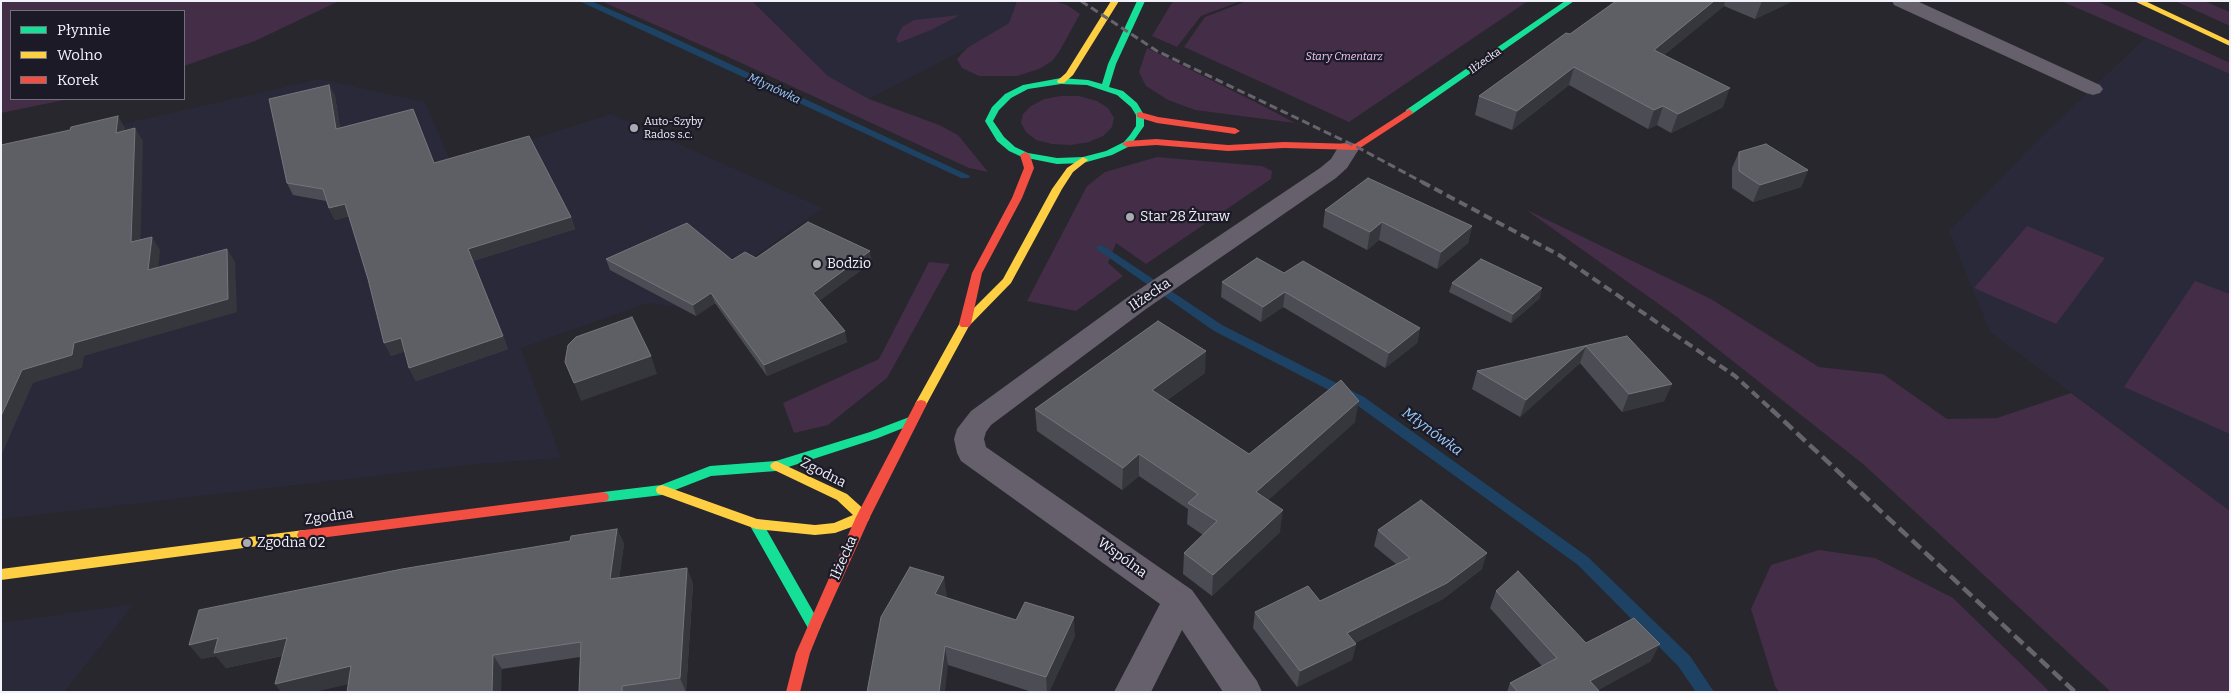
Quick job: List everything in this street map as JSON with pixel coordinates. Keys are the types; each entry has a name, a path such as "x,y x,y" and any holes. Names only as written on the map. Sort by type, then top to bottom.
{"street":[{"path":"1060,81 1069,75 1115,1"},
{"path":"1105,87 1112,64 1141,1"},
{"name":"Iłżecka","path":"1127,144 1156,142 1228,148 1284,145 1348,148 1364,144 1570,1"},
{"path":"1901,1 2093,89"},
{"path":"2138,1 2230,44"},
{"path":"1060,81 1088,83 1105,87 1120,93 1134,105 1140,115 1140,126 1127,144 1109,153 1083,160 1057,161 1025,155 1012,149 1000,139 989,121 995,109 1008,96 1026,88 1060,81"},
{"name":"Iłżecka","path":"1140,115 1157,120 1232,130 1284,145"},
{"name":"Iłżecka","path":"972,453 969,439 972,429 981,418 1137,303 1328,173 1339,163 1348,148"},
{"name":"Iłżecka","path":"793,692 803,653 863,517 912,420 965,324 977,273 1017,198 1029,168 1025,155"},
{"name":"Iłżecka","path":"965,324 1007,282 1057,189 1070,170 1083,160"},
{"name":"Zgodna","path":"1,576 511,507 662,490 710,471 776,466 874,435 912,420"},
{"name":"Wspólna","path":"972,453 1180,600 1244,692"},
{"name":"Zgodna","path":"662,490 756,524 815,530 835,528 863,517 842,498 776,466"},
{"path":"756,524 814,626"},
{"path":"1132,692 1180,600"}],"shaded area":[{"path":"752,1 1017,1 1009,23 967,48 869,99 828,76"},
{"path":"2145,38 2230,74 2230,511 1990,332 1949,231 2045,133"},
{"path":"319,79 425,102 452,165 611,114 823,208 681,308 648,303 521,348 561,458 478,464 1,519 1,152"},
{"path":"134,604 64,692 1,692 1,623"}],"green space":[{"path":"1,1 339,1 255,41 185,66 185,10 10,10 10,100 64,100 1,113"},
{"path":"601,1 752,1 828,76 869,99 939,125 958,135 988,172 969,168 726,56"},
{"path":"1017,1 1054,1 1067,5 1080,14 1052,61 1039,69 1017,76 979,76 962,68 957,59 967,48 1009,23"},
{"path":"1173,1 1241,1 1201,16 1177,47 1152,36"},
{"name":"Stary Cmentarz","path":"1247,1 1528,1 1349,122 1184,47 1205,17"},
{"path":"2061,1 2097,1 2230,63 2230,74"},
{"path":"2175,1 2204,1 2230,12 2230,26"},
{"path":"960,15 931,30 898,43 896,39 902,27 914,20"},
{"path":"1147,48 1295,123 1195,110 1168,100 1146,86 1139,72"},
{"path":"1061,96 1079,96 1097,101 1108,108 1114,118 1112,127 1103,136 1089,142 1071,145 1052,144 1036,140 1026,132 1021,123 1023,114 1031,106 1044,99"},
{"path":"1157,157 1262,166 1272,171 1271,179 1146,264 1116,243 1108,263 1123,276 1076,311 1027,301 1087,186 1105,172"},
{"path":"1525,209 1711,299 1819,367 1883,374 1947,419 1997,418 2071,393 2230,511 2230,692 2111,692 1863,464 1677,317"},
{"path":"2027,226 2105,258 2056,324 1974,288"},
{"path":"929,262 950,264 887,378 828,425 794,433 783,403 879,359"},
{"path":"2195,281 2230,294 2230,434 2124,387"},
{"path":"1819,550 1875,558 1953,598 2050,692 1779,692 1775,686 1751,609 1771,565"}],"building":[{"path":"1616,1 1714,1 1654,50 1730,88 1678,114 1663,106 1654,110 1574,67 1517,111 1479,96 1566,33 1570,34"},
{"path":"329,85 336,129 413,109 434,163 529,136 571,217 468,249 503,336 409,368 401,338 384,343 368,279 345,204 329,208 323,189 287,183 269,99"},
{"path":"118,116 116,133 135,128 131,242 152,237 148,270 227,249 228,299 74,343 72,355 22,370 1,416 1,145 70,130 71,127"},
{"path":"1766,144 1808,170 1760,185 1739,171 1739,152"},
{"path":"1368,178 1472,226 1441,252 1382,222 1370,232 1325,210"},
{"path":"808,222 870,251 813,293 845,331 764,365 711,293 693,305 606,259 687,223 732,260 745,252 756,258"},
{"path":"1257,258 1284,273 1303,261 1420,328 1389,353 1285,292 1263,307 1222,282"},
{"path":"1481,259 1542,288 1513,314 1452,283"},
{"path":"632,317 651,356 574,383 565,362 568,345 576,337"},
{"path":"1158,321 1206,351 1152,390 1249,454 1341,380 1359,401 1256,492 1283,510 1213,575 1184,553 1217,521 1188,503 1198,494 1139,454 1123,468 1035,409"},
{"path":"1627,336 1672,384 1629,394 1586,346 1526,400 1477,371"},
{"path":"1421,500 1487,553 1447,583 1347,633 1356,644 1300,671 1255,612 1308,586 1320,601 1410,558 1378,530"},
{"path":"617,529 610,579 687,568 680,678 622,686 622,692 579,692 581,642 493,655 492,692 347,692 351,666 275,684 287,638 214,653 218,638 189,645 199,610 402,569 570,541 571,536"},
{"path":"910,567 944,577 935,594 1016,620 1025,602 1074,617 1046,677 945,646 939,692 867,692 881,617"},
{"path":"1518,571 1586,643 1634,618 1660,644 1590,681 1600,692 1518,692 1510,683 1557,658 1496,591"}],"waterway":[{"name":"Młynówka","path":"583,1 965,176"},
{"name":"Młynówka","path":"1102,248 1218,328 1359,400 1583,561 1684,661 1706,692"}],"railway":[{"path":"1081,1 1157,51 1357,147 1424,183"},
{"path":"1422,182 1559,255 1735,376 1772,410"},
{"path":"1771,409 2075,692"}],"traffic: fast":[{"path":"1105,87 1112,64 1141,1"},
{"path":"1409,112 1570,1"},
{"path":"1061,81 1088,83 1120,93 1134,105 1140,115 1140,126 1134,136 1127,144 1109,153 1083,160 1057,161 1025,155 1012,149 1000,139 989,121 995,109 1008,96 1026,87 1061,81"},
{"path":"603,497 662,490 710,471 776,466 874,435 912,420"},
{"path":"756,524 814,626"}],"traffic: slow":[{"path":"1061,81 1069,75 1115,1"},
{"path":"2138,1 2230,44"},
{"path":"921,404 965,324 1007,281 1057,189 1070,170 1083,160"},
{"path":"776,466 842,497 863,517"},
{"path":"662,490 756,524 815,530 835,528 863,517"},
{"path":"1,575 304,535"}],"traffic: jam":[{"path":"1127,144 1156,142 1228,148 1284,145 1357,147 1409,112"},
{"path":"1140,115 1157,120 1235,131"},
{"path":"965,324 977,273 1017,198 1029,168 1025,155"},
{"path":"793,692 803,653 814,626 863,517 921,404"},
{"path":"304,535 603,497"}],"place":[{"name":"Auto-Szyby Rados s.c.","path":"634,128"},
{"name":"Star 28 Żuraw","path":"1130,217"},
{"name":"Bodzio","path":"817,264"},
{"name":"Zgodna 02","path":"247,543"}]}
